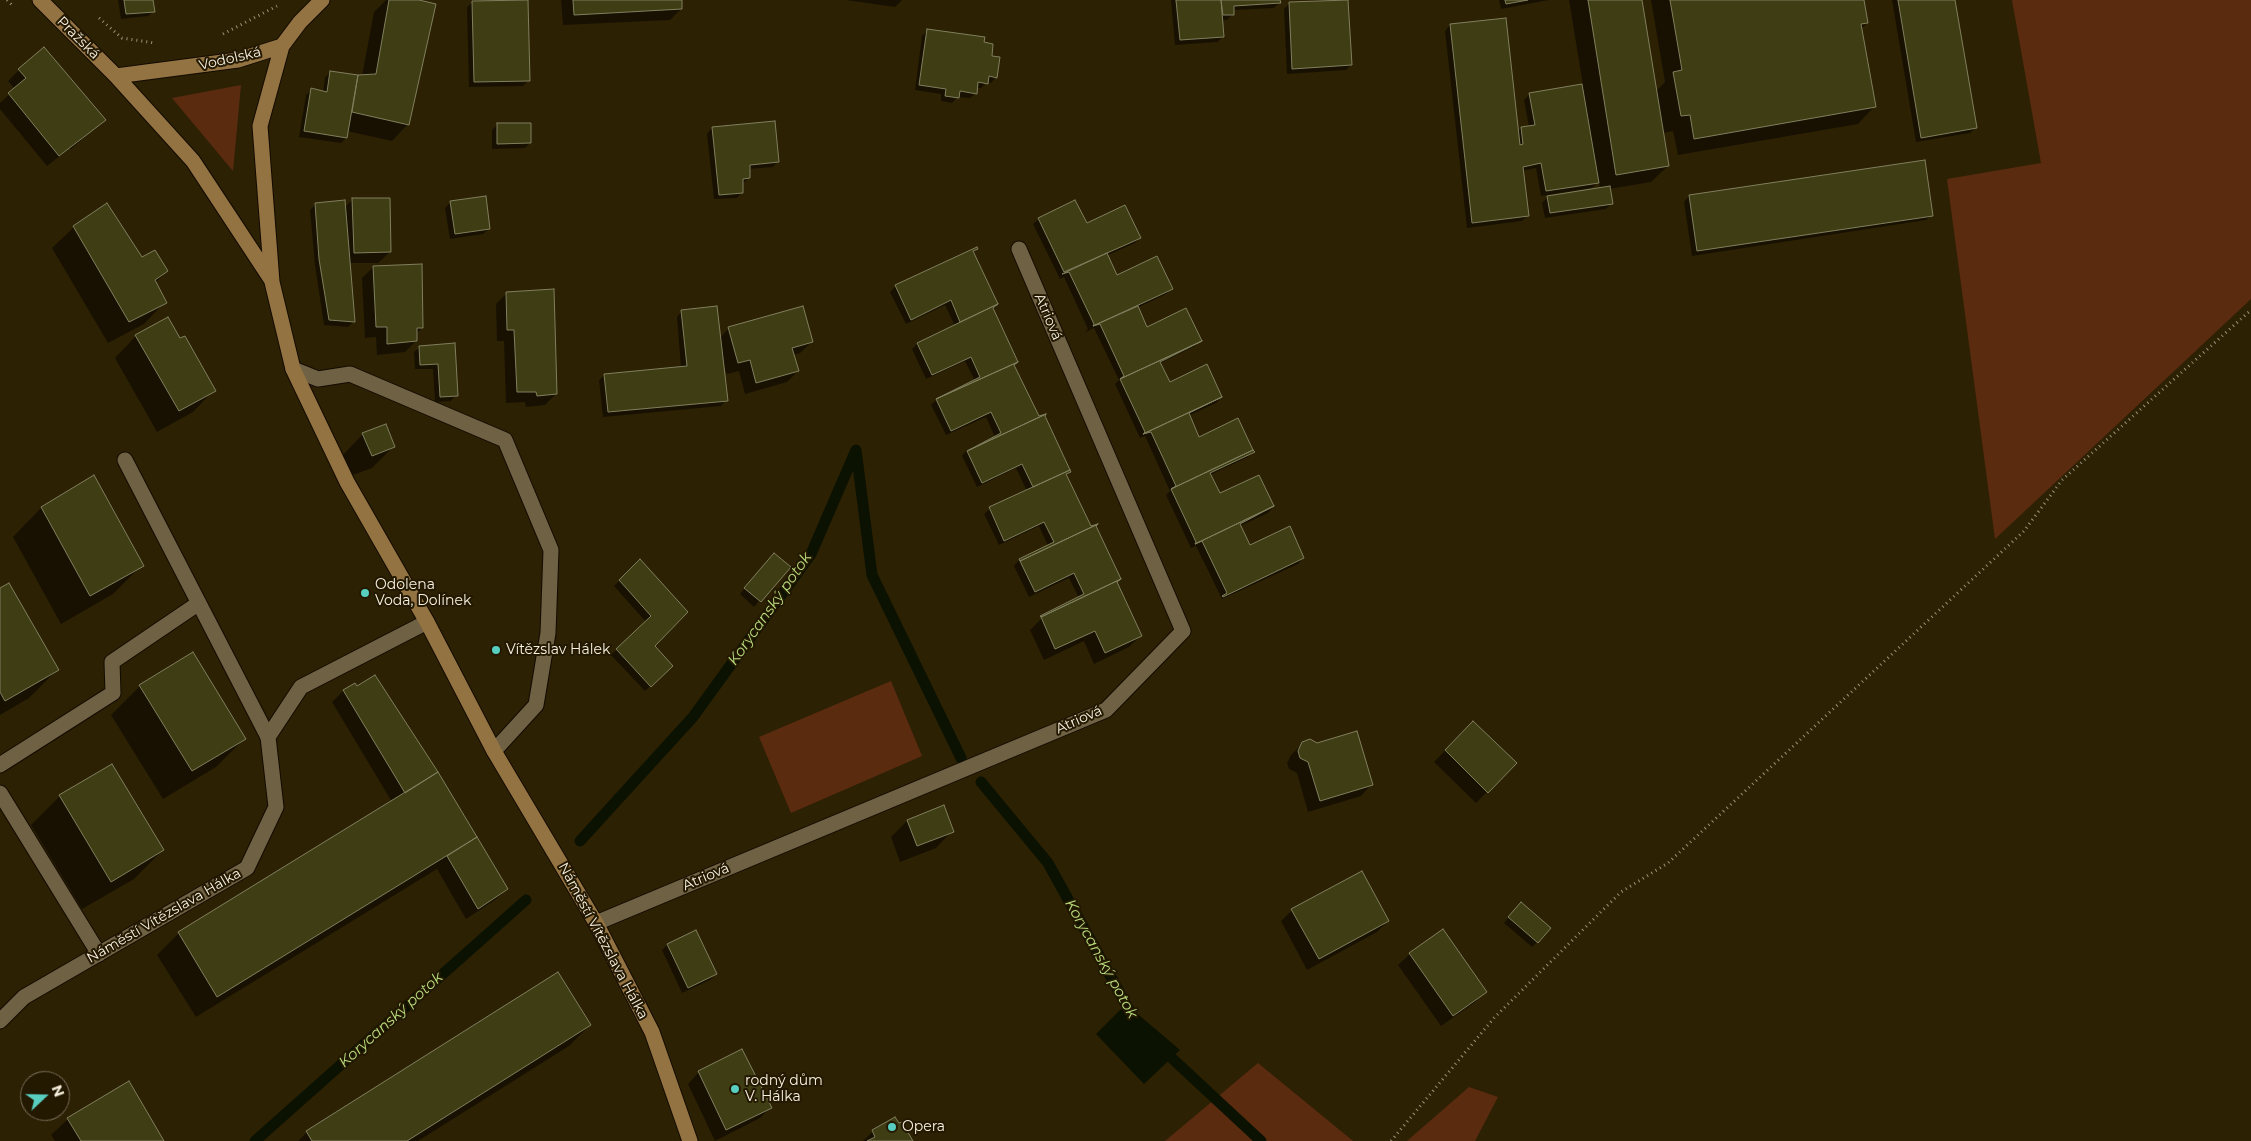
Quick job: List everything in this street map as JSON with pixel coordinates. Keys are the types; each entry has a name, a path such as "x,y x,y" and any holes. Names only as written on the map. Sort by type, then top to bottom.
{"street":[{"name":"Pražská","path":"40,0 116,76"},
{"path":"282,46 300,22 322,0"},
{"name":"Vodolská","path":"116,76 238,60 282,46"},
{"name":"Náměstí Vítězslava Hálka","path":"282,46 260,126 272,282 293,369 347,482 427,622 494,751 596,923 652,1032 690,1141"},
{"name":"Náměstí Vítězslava Hálka","path":"116,76 193,161 272,282"},
{"name":"Atriová","path":"596,923 1106,710 1183,631 1019,249"},
{"path":"293,369 318,379 350,374 504,440 551,550 548,633 536,705 494,751"},
{"path":"125,460 268,737 301,687 427,622"},
{"path":"0,765 113,693 112,662 199,603"},
{"name":"Náměstí Vítězslava Hálka","path":"0,1021 24,997 247,868 276,807 268,737"},
{"path":"0,793 99,954"}],"path":[{"path":"7,0 20,14"},
{"path":"222,34 282,3 300,22"},
{"path":"69,29 87,8 122,38 156,43"},
{"path":"1391,1141 1494,1018 1621,892 1668,863 2024,531 2062,480 2251,310"}],"shaded area":[{"path":"2012,0 2251,0 2251,299 1995,539 1947,179 2041,163"},
{"path":"241,85 233,171 172,98"},
{"path":"891,681 922,756 791,813 759,737"},
{"path":"1126,1004 1180,1050 1144,1084 1096,1034"},
{"path":"1258,1063 1353,1141 1165,1141"},
{"path":"1469,1087 1498,1097 1475,1141 1407,1141"}],"building":[{"path":"124,0 153,0 155,12 126,14"},
{"path":"389,0 419,0 436,4 409,125 352,112 358,75 376,74"},
{"path":"528,0 530,81 474,82 472,1"},
{"path":"573,0 682,0 682,9 574,15"},
{"path":"1176,0 1221,0 1224,37 1180,40"},
{"path":"1221,0 1280,0 1281,3 1234,6 1234,15 1223,15"},
{"path":"1348,0 1352,65 1292,69 1289,2"},
{"path":"1505,0 1528,0 1506,4"},
{"path":"1588,0 1642,0 1669,166 1616,175"},
{"path":"1670,0 1864,0 1868,23 1861,24 1876,107 1694,139 1690,115 1681,116 1673,72 1682,70"},
{"path":"1898,0 1955,0 1977,128 1921,138"},
{"path":"1506,18 1520,145 1523,144 1521,127 1535,125 1529,93 1582,84 1599,183 1546,191 1541,163 1523,167 1529,216 1472,223 1450,24"},
{"path":"927,29 985,37 984,42 993,44 992,56 1000,57 997,78 989,76 988,84 978,82 977,94 960,91 959,98 945,96 946,89 919,85"},
{"path":"44,47 106,120 59,156 8,93 26,78 18,69"},
{"path":"330,71 358,75 347,138 304,131 311,88 327,92"},
{"path":"775,121 779,162 750,165 750,178 743,179 743,193 719,195 712,127"},
{"path":"497,123 531,123 531,143 497,144"},
{"path":"1925,160 1933,216 1697,251 1689,195"},
{"path":"1610,186 1613,204 1550,213 1547,196"},
{"path":"486,196 490,229 455,234 450,201"},
{"path":"352,198 390,198 391,252 354,253"},
{"path":"345,200 355,322 329,320 319,259 315,203"},
{"path":"1075,200 1087,223 1125,205 1141,238 1064,272 1038,218"},
{"path":"107,203 142,257 155,250 168,271 155,280 167,303 129,322 73,226"},
{"path":"977,247 978,249 973,251 998,304 960,322 951,300 911,320 895,285"},
{"path":"1107,253 1117,275 1157,256 1173,289 1093,326 1094,324 1069,272 1062,274"},
{"path":"422,264 423,328 417,328 417,341 387,344 387,327 376,327 373,266"},
{"path":"554,289 557,394 537,396 536,392 517,392 514,330 507,330 506,292"},
{"path":"998,304 993,308 1018,362 936,399 980,377 971,357 932,375 917,343"},
{"path":"717,306 728,401 608,412 604,374 687,366 681,310"},
{"path":"803,306 813,342 792,348 799,371 756,383 750,360 738,363 728,327"},
{"path":"1138,306 1147,327 1186,308 1202,341 1120,379 1124,376 1100,324 1093,326"},
{"path":"168,317 180,338 185,336 216,391 179,411 135,335"},
{"path":"1202,341 1160,362 1170,382 1207,364 1222,397 1143,434 1145,432 1120,379"},
{"path":"455,343 458,396 440,397 438,364 420,365 419,346"},
{"path":"1018,362 1014,365 1039,416 1046,414 967,451 1001,433 991,412 951,431 936,399"},
{"path":"1222,397 1189,413 1199,437 1238,418 1253,450 1171,489 1176,486 1151,432 1143,434"},
{"path":"1046,414 1045,416 1070,470 1033,487 1022,464 982,483 967,451"},
{"path":"386,424 395,447 372,456 362,433"},
{"path":"1253,450 1255,452 1210,473 1220,493 1259,475 1274,506 1195,544 1196,542 1171,489"},
{"path":"1070,470 1071,472 1066,474 1091,526 1098,524 1020,561 1019,559 1054,542 1044,522 1004,541 989,507"},
{"path":"94,475 144,566 90,596 41,507"},
{"path":"1274,506 1240,524 1250,545 1290,526 1304,558 1223,597 1227,593 1202,541 1195,544"},
{"path":"1098,524 1096,526 1121,579 1041,617 1084,594 1074,573 1035,592 1020,561"},
{"path":"774,553 791,567 761,602 744,588"},
{"path":"640,559 688,612 655,646 673,666 651,687 616,649 651,616 619,580"},
{"path":"1121,579 1117,582 1142,636 1105,653 1095,631 1055,649 1041,617"},
{"path":"9,583 59,670 5,701 0,692 0,588"},
{"path":"193,652 246,739 192,771 139,685"},
{"path":"375,675 438,772 405,793 343,690 355,683 357,686"},
{"path":"1473,721 1517,763 1488,793 1445,750"},
{"path":"1357,731 1373,785 1320,801 1308,762 1300,758 1298,751 1302,742 1310,739 1317,743"},
{"path":"112,764 164,850 111,882 59,795"},
{"path":"438,772 477,837 217,997 178,932"},
{"path":"944,805 954,832 917,846 907,820"},
{"path":"477,837 508,889 478,909 447,856"},
{"path":"1362,871 1389,921 1319,959 1291,909"},
{"path":"1521,902 1551,928 1538,943 1508,917"},
{"path":"1443,929 1487,992 1453,1016 1409,953"},
{"path":"696,930 717,974 688,988 667,944"},
{"path":"558,972 591,1025 407,1141 312,1141 306,1131"},
{"name":"rodný dům V. Hálka","path":"742,1049 772,1108 726,1130 698,1071"},
{"path":"129,1081 164,1141 81,1141 69,1121 70,1116"},
{"name":"Opera","path":"895,1117 899,1123 902,1122 913,1141 867,1141 875,1137 872,1130"}],"waterway":[{"name":"Korycanský potok","path":"580,841 693,717 811,554 856,450 872,575 961,758"},
{"name":"Korycanský potok","path":"981,782 1048,863 1133,1017"},
{"name":"Korycanský potok","path":"255,1141 526,900"},
{"name":"Korycanský potok","path":"1162,1049 1261,1141"}],"place":[{"name":"Odolena Voda, Dolínek","path":"365,593"},
{"name":"Vítězslav Hálek","path":"496,650"},
{"name":"rodný dům V. Hálka","path":"735,1089"},
{"name":"Opera","path":"892,1127"}]}
